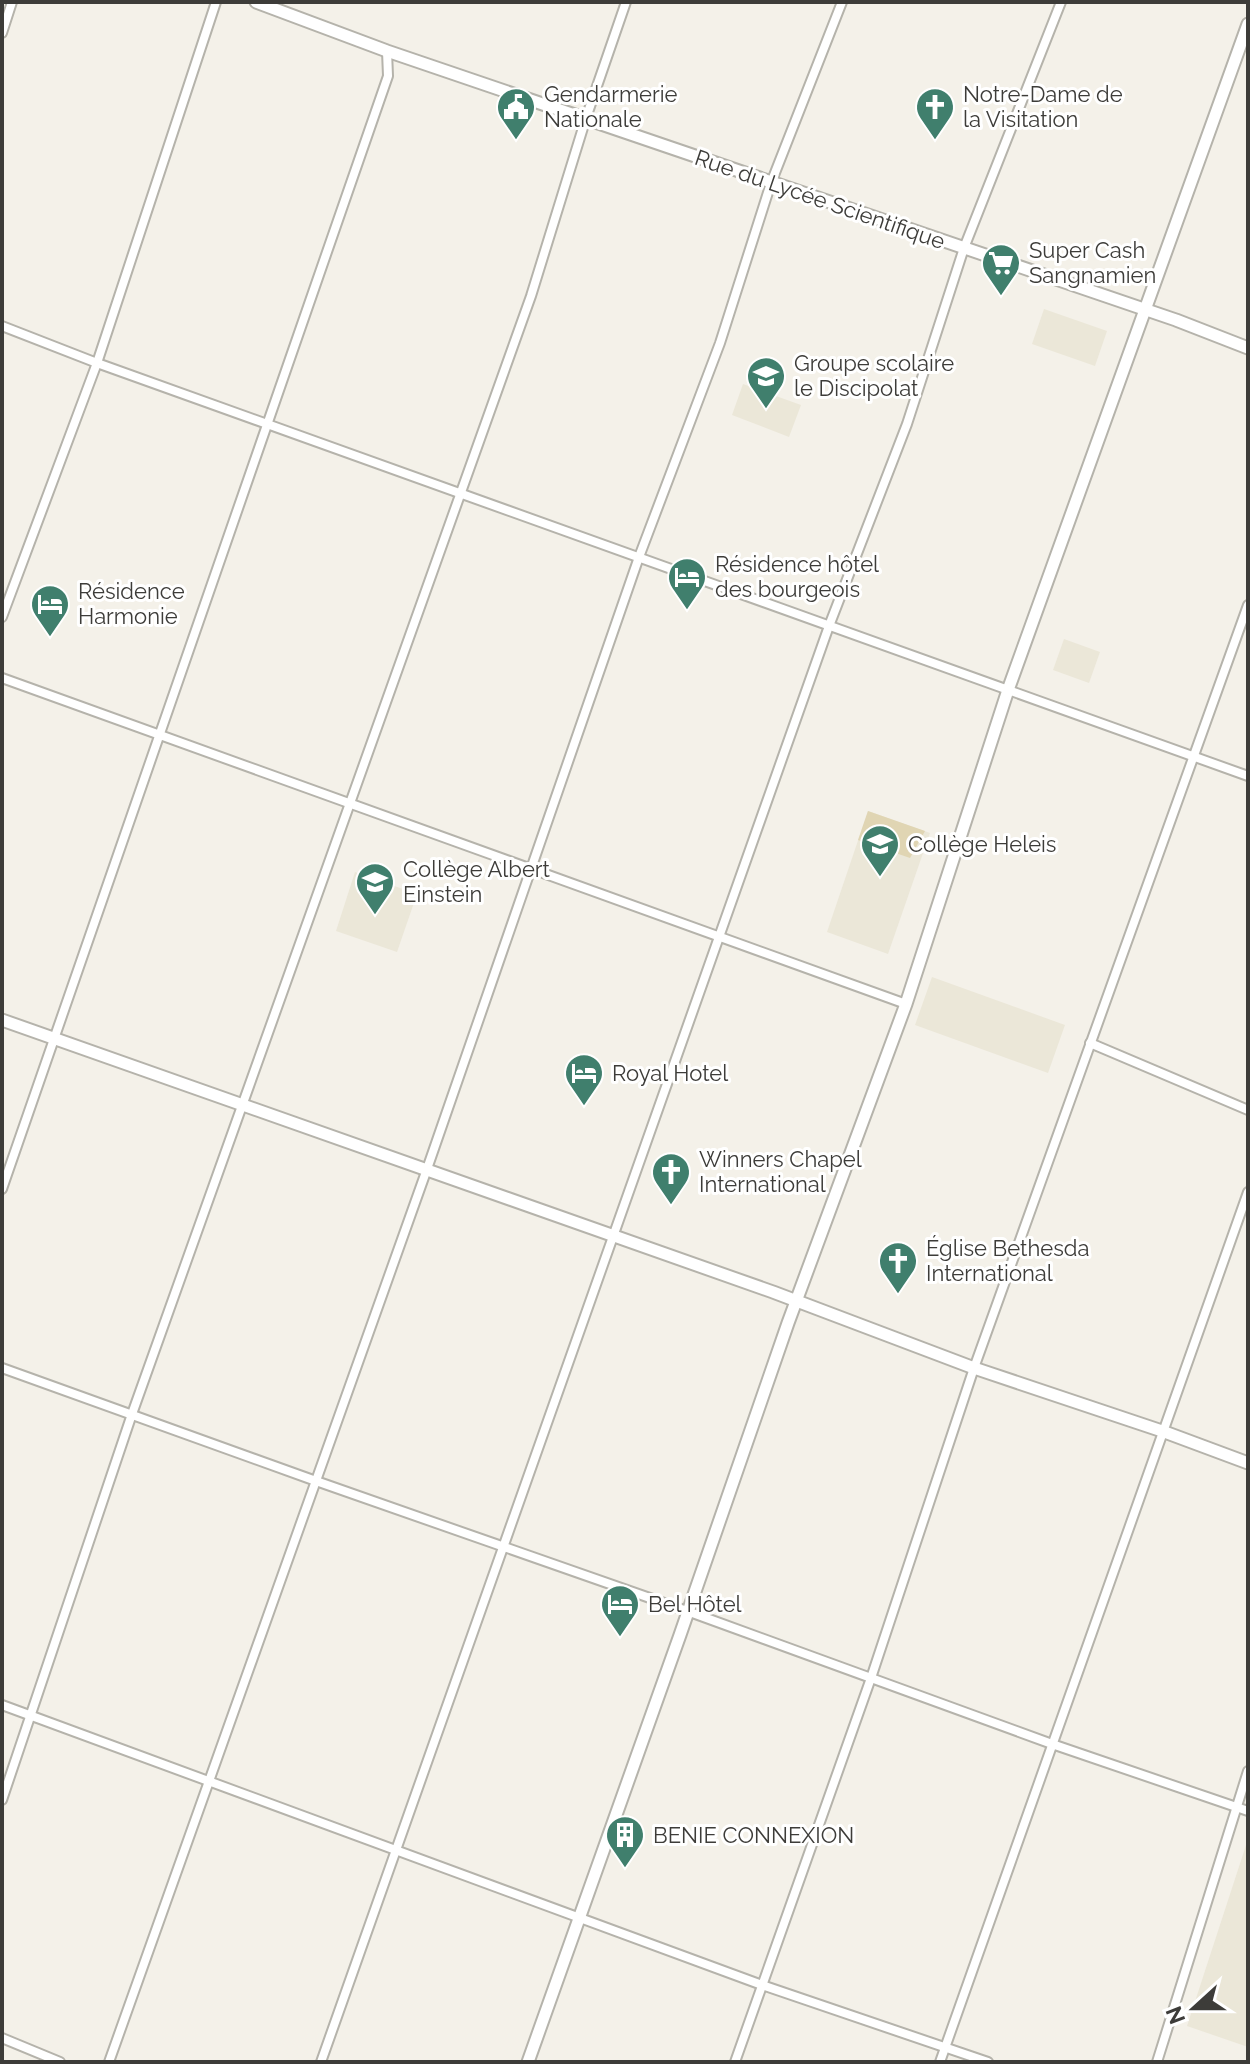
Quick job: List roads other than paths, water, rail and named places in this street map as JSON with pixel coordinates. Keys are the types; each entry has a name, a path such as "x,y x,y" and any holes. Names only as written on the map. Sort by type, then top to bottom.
{"street":[{"path":"2,33 12,2"},
{"path":"2,617 97,363 216,2"},
{"name":"Rue du Lycée Scientifique","path":"256,2 387,51 1146,310 1248,348"},
{"path":"2,1800 132,1414 531,296 626,2"},
{"path":"109,2062 427,1169 639,557 720,343 771,183 842,2"},
{"path":"321,2062 829,626 907,424 964,248 1061,2"},
{"path":"528,2062 796,1301 906,1004 1008,690 1248,24"},
{"path":"2,1189 388,76 387,51"},
{"path":"2,326 97,363 1248,776"},
{"path":"735,2062 871,1678 974,1368 1248,605"},
{"path":"2,678 906,1004"},
{"path":"2,1020 1248,1463"},
{"path":"1090,1043 1248,1110"},
{"path":"940,2062 1248,1192"},
{"path":"2,1368 1052,1744 1248,1811"},
{"path":"2,1705 762,1985 988,2062"},
{"path":"1157,2062 1248,1771"},
{"path":"2,2038 60,2062"}],"place":[{"name":"Gendarmerie Nationale","path":"516,141"},
{"name":"Notre-Dame de la Visitation","path":"935,141"},
{"name":"Super Cash Sangnamien","path":"1001,297"},
{"name":"Groupe scolaire le Discipolat","path":"766,410"},
{"name":"Résidence hôtel des bourgeois","path":"687,611"},
{"name":"Résidence Harmonie","path":"50,638"},
{"name":"Collège Heleis","path":"880,878"},
{"name":"Collège Albert Einstein","path":"375,916"},
{"name":"Royal Hotel","path":"584,1107"},
{"name":"Winners Chapel International","path":"671,1206"},
{"name":"Église Bethesda International","path":"898,1295"},
{"name":"Bel Hôtel","path":"620,1638"},
{"name":"BENIE CONNEXION","path":"625,1869"}]}
